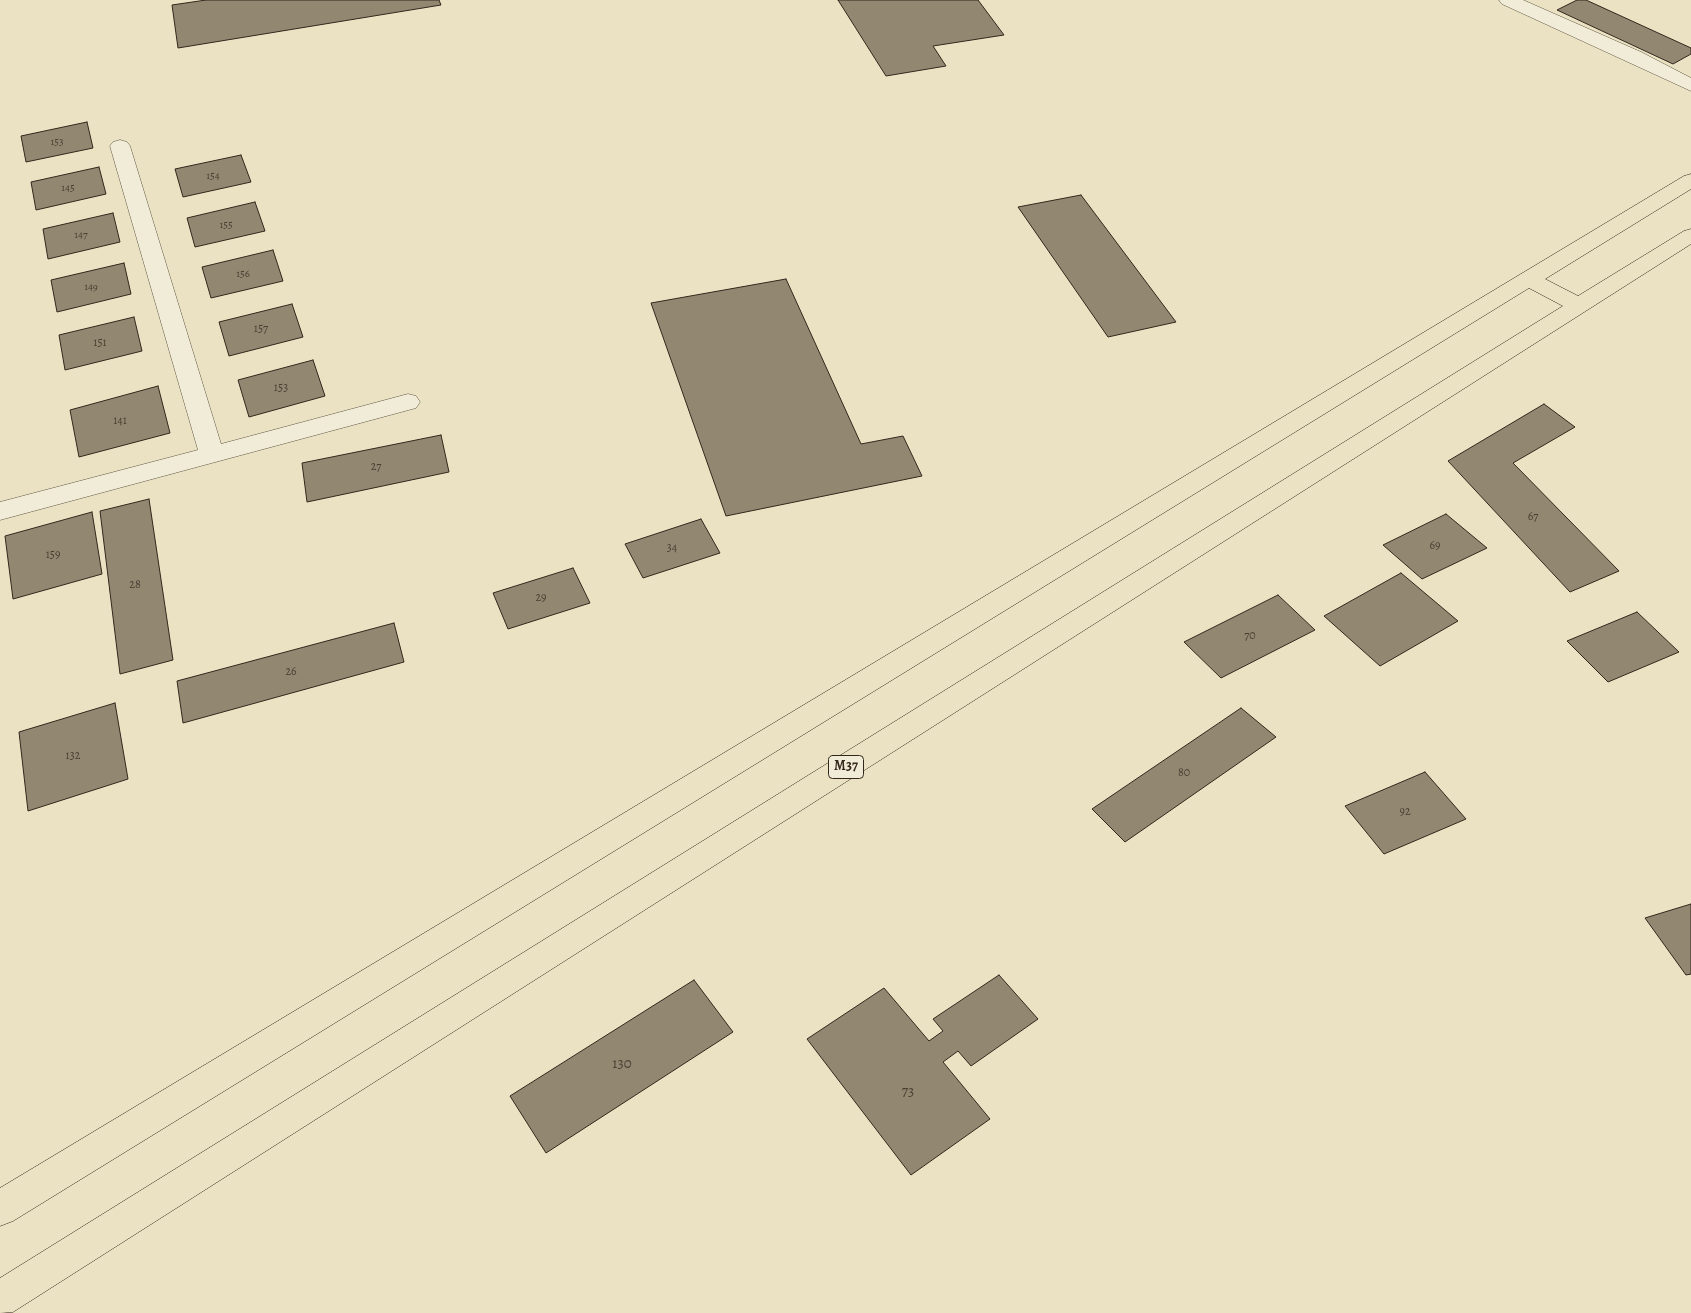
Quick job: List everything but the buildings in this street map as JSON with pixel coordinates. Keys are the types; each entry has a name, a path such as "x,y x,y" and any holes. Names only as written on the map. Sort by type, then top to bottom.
{"highway":[{"path":"0,1208 1691,180"},
{"name":"M37","path":"0,1299 1691,234"},
{"path":"1528,279 1580,305"}],"street":[{"path":"1508,0 1634,56 1691,85"},
{"path":"120,146 212,455"},
{"path":"0,511 408,402"}]}
